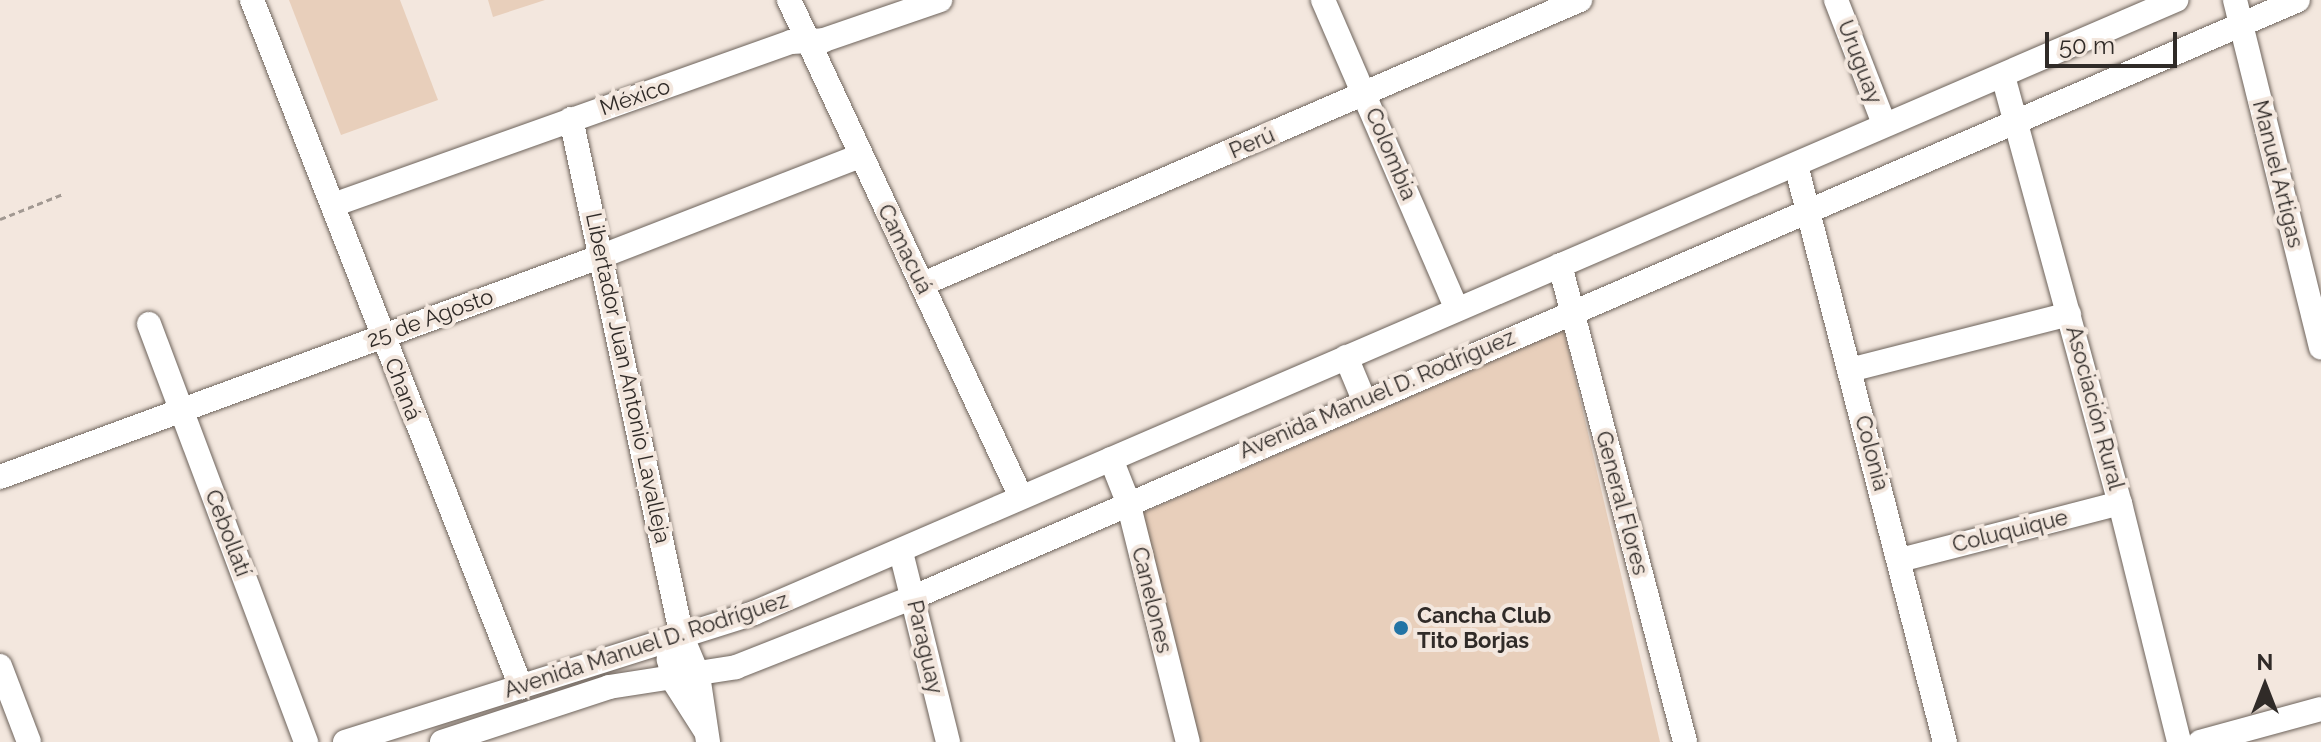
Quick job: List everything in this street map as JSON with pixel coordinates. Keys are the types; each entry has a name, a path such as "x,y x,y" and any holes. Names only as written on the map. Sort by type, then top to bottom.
{"street":[{"name":"Chaná","path":"252,0 521,687"},
{"name":"Camacuá","path":"789,0 1021,497"},
{"name":"México","path":"333,205 791,42 824,40 940,0"},
{"name":"Colombia","path":"1323,0 1457,309"},
{"name":"Perú","path":"923,284 1580,0"},
{"name":"Uruguay","path":"1836,0 1884,124"},
{"name":"Avenida Manuel D. Rodríguez","path":"345,742 754,613 2176,0"},
{"name":"Manuel Artigas","path":"2235,0 2321,348"},
{"name":"Avenida Manuel D. Rodríguez","path":"442,742 505,732 609,687 673,680 736,667 914,597 1808,208 2298,0"},
{"name":"Asociación Rural","path":"2003,76 2120,503 2179,742"},
{"name":"Libertador Juan Antonio Lavalleja","path":"571,119 682,637 698,675 706,736"},
{"name":"25 de Agosto","path":"0,477 602,256 860,156"},
{"name":"Colonia","path":"1796,165 1945,742"},
{"name":"General Flores","path":"1560,265 1685,742"},
{"path":"1850,370 2069,314"},
{"name":"Cebollatí","path":"149,324 306,742"},
{"path":"1346,357 1364,400"},
{"name":"Canelones","path":"1111,459 1128,502 1188,742"},
{"name":"Coluquique","path":"1900,560 2120,503"},
{"name":"Paraguay","path":"901,552 948,742"},
{"name":"Libertador Juan Antonio Lavalleja","path":"682,637 669,659 673,680 706,736"},
{"path":"0,666 29,742"},
{"path":"2200,742 2321,709"}],"path":[{"path":"0,219 63,194"}],"shaded area":[{"path":"289,0 400,0 438,100 341,135"},
{"path":"488,0 545,0 493,17"},
{"name":"Cancha Club Tito Borjas","path":"1564,330 1660,742 1198,742 1140,514"}],"place":[{"name":"Cancha Club Tito Borjas","path":"1401,628"}]}
